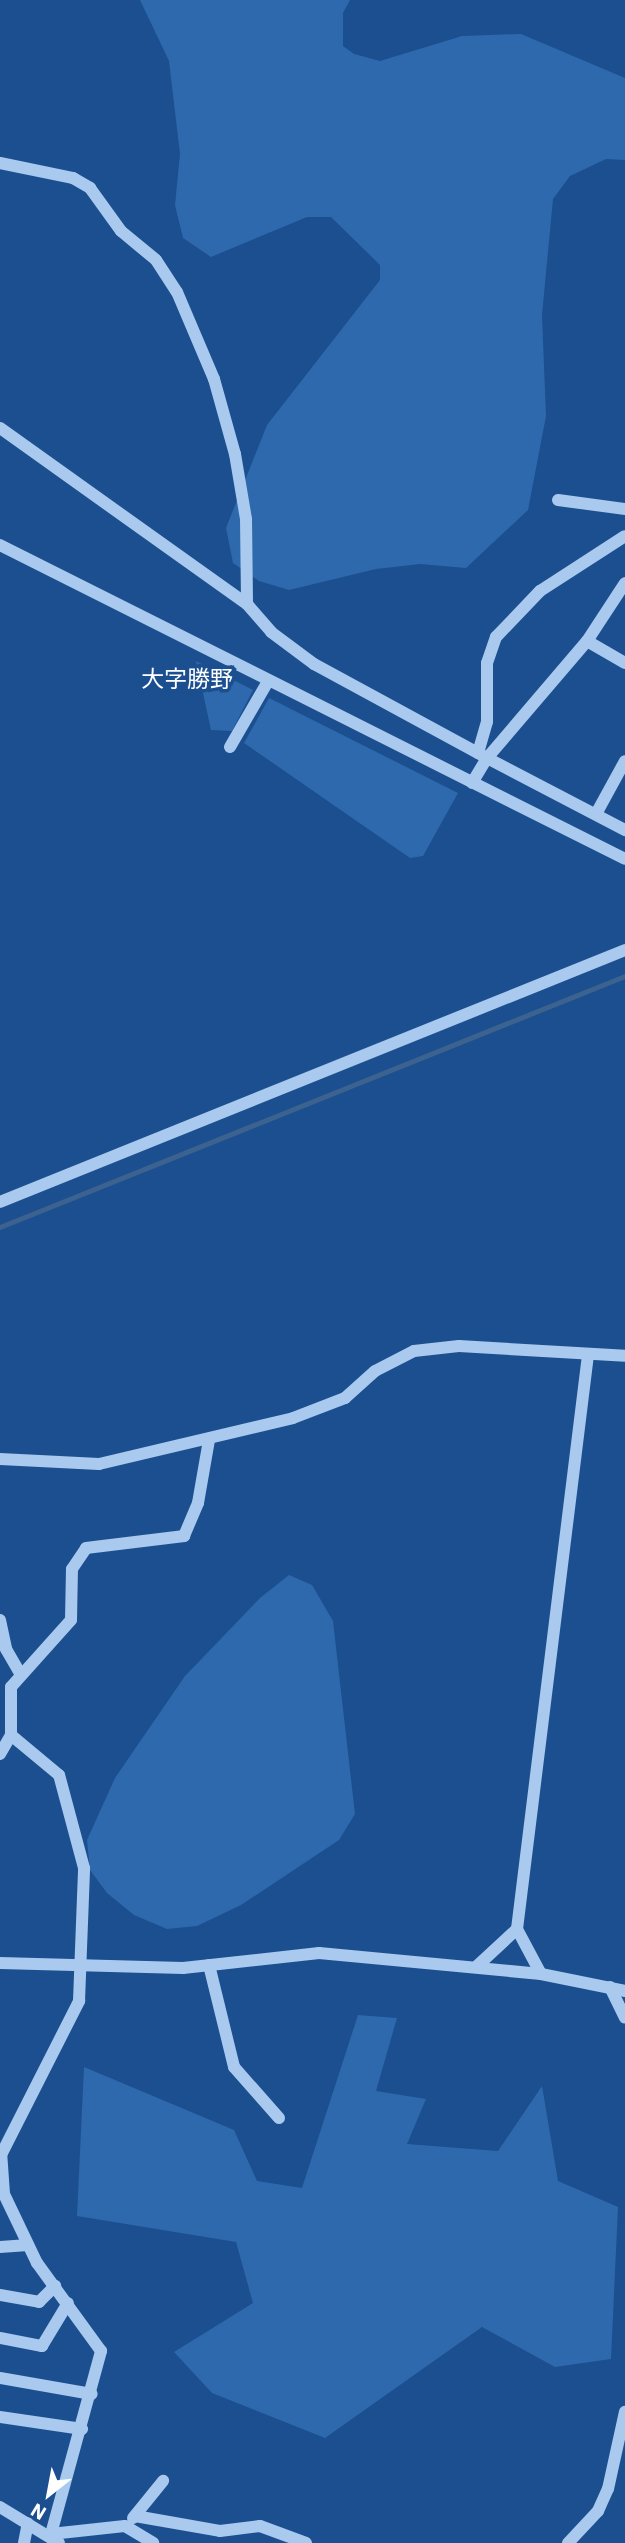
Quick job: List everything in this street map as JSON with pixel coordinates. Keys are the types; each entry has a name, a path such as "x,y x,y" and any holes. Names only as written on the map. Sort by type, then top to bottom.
{"street":[{"path":"0,163 73,178 90,188 121,231 156,260 177,292 214,379 235,454 246,519 247,604"},
{"path":"0,428 247,604 271,632 314,664 625,830"},
{"path":"558,500 625,509"},
{"path":"472,783 482,756 486,722 487,663 496,637 540,591 625,536"},
{"path":"0,545 267,683 625,859"},
{"path":"482,756 587,641 625,583"},
{"path":"587,641 625,663"},
{"path":"234,743 267,683"},
{"path":"596,814 625,761"},
{"path":"0,1202 625,950"},
{"path":"0,1459 99,1464 209,1440 293,1418 345,1398 375,1371 414,1351 458,1346 625,1356"},
{"path":"541,1974 517,1929 588,1354"},
{"path":"0,1754 11,1735 11,1687 20,1673 71,1620 72,1569 86,1548 184,1536 198,1503 209,1440"},
{"path":"0,1620 6,1649 20,1673"},
{"path":"11,1735 59,1775 73,1810 84,1868 83,1968 79,2001 1,2155 4,2194 28,2245 101,2351 55,2539"},
{"path":"476,1967 517,1929"},
{"path":"0,1963 83,1968 209,1965 318,1954 541,1974 625,1990"},
{"path":"209,1965 234,2067 279,2118"},
{"path":"610,1987 625,2018"},
{"path":"0,2247 28,2245"},
{"path":"0,2295 39,2302 55,2286"},
{"path":"0,2338 42,2346 68,2303"},
{"path":"0,2378 92,2394"},
{"path":"568,2543 598,2511 608,2489 625,2412"},
{"path":"0,2417 82,2429"},
{"path":"0,2507 55,2539 125,2526 163,2482"},
{"path":"135,2516 220,2531 260,2526 306,2543"},
{"path":"24,2543 28,2523"},
{"path":"125,2526 153,2543"}],"shaded area":[{"path":"140,0 350,0 343,13 343,46 354,54 380,61 462,36 521,34 625,78 625,160 606,159 570,176 553,199 542,315 546,416 528,510 466,568 420,564 376,569 289,590 259,581 233,563 226,528 267,425 380,280 380,265 331,217 307,217 211,257 183,238 175,205 180,154 169,61"},
{"path":"196,661 253,690 232,731 211,730"},
{"path":"269,698 458,793 423,856 410,858 244,743"},
{"path":"289,1575 312,1585 333,1621 355,1814 339,1840 241,1905 197,1926 167,1929 134,1915 107,1893 90,1870 87,1840 115,1778 185,1676 260,1598"},
{"path":"358,2015 397,2018 376,2091 426,2099 407,2144 498,2151 542,2086 558,2181 618,2207 611,2359 555,2367 482,2327 325,2438 212,2393 174,2352 253,2303 236,2242 77,2216 84,2067 234,2130 257,2181 302,2188"}],"waterway":[{"path":"0,1227 625,976"}],"district":[{"name":"大字勝野","path":"187,678"}]}
